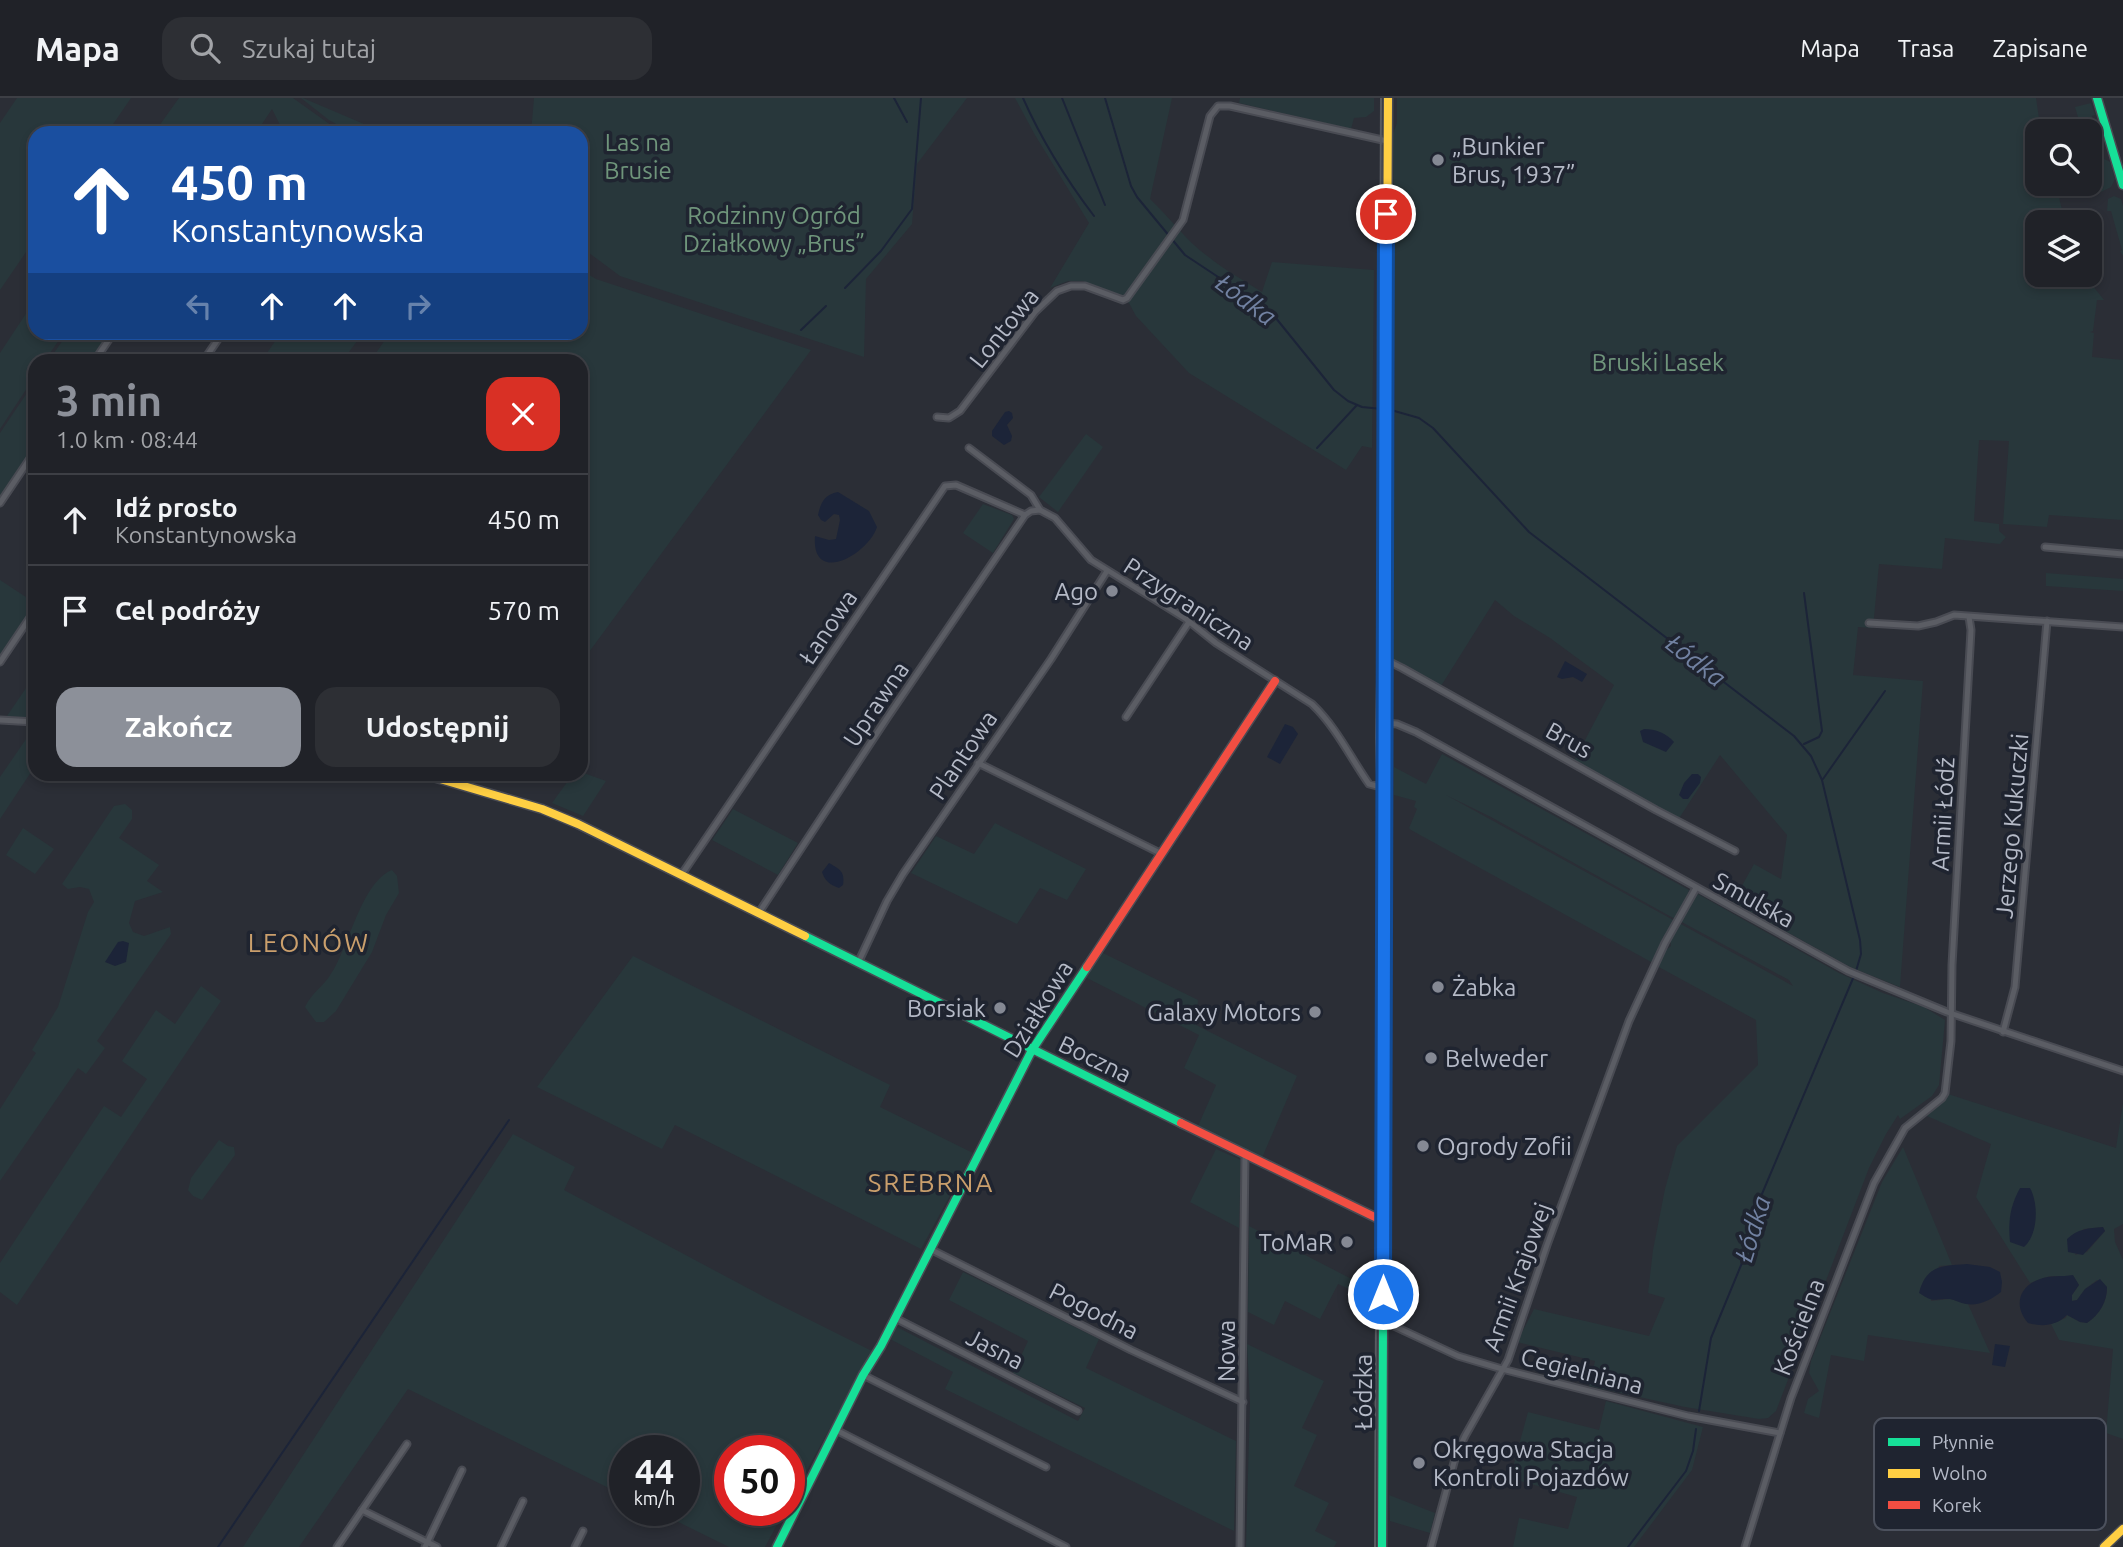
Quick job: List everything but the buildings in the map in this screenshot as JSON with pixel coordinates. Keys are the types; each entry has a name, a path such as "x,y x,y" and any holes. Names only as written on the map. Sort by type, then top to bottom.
{"street":[{"name":"Łódzka","path":"1382,1547 1388,98"},
{"path":"2098,98 2123,185"},
{"name":"Lontowa","path":"937,417 949,418 960,411 1050,296 1063,288 1085,286 1123,300 1127,298 1177,230 1188,207 1211,113 1219,106 1230,106 1387,141"},
{"name":"Przygraniczna","path":"969,448 1031,495 1040,510 1051,514 1091,560 1148,594 1216,643 1312,705 1326,717 1369,784 1385,788"},
{"path":"0,503 28,461"},
{"name":"Łanowa","path":"680,873 945,486 956,485 1025,515"},
{"path":"1025,515 1040,510"},
{"name":"Uprawna","path":"758,914 1025,515"},
{"path":"2045,547 2123,554"},
{"name":"Plantowa","path":"858,963 903,874 1051,659 1107,571"},
{"path":"1869,623 1918,626 1950,615 2123,627"},
{"name":"Armii Łódź","path":"1905,1128 1942,1098 1951,1041 1971,630 1969,617"},
{"path":"0,662 28,620"},
{"name":"Jerzego Kukuczki","path":"2003,1032 2015,988 2048,621"},
{"path":"1126,717 1189,622"},
{"name":"Brus","path":"1384,663 1396,665 1673,820 1735,851"},
{"name":"Działkowa","path":"777,1547 1032,1050 1275,681"},
{"path":"0,720 28,722"},
{"name":"Smulska","path":"1385,723 1399,725 1426,738 1848,971 2003,1032 2123,1071"},
{"path":"978,763 1162,854"},
{"name":"Boczna","path":"446,781 555,814 680,873 1032,1050 1383,1221"},
{"name":"Armii Krajowej","path":"1431,1547 1457,1455 1508,1360 1550,1235 1631,1016 1665,943 1696,887"},
{"name":"Kościelna","path":"1745,1547 1780,1433 1874,1183 1905,1128"},
{"name":"Nowa","path":"1240,1547 1245,1155"},
{"name":"Pogodna","path":"930,1249 1130,1350 1243,1402"},
{"name":"Jasna","path":"895,1318 1078,1411"},
{"name":"Cegielniana","path":"1383,1321 1458,1356 1502,1369 1688,1416 1780,1433"},
{"path":"863,1376 1046,1467"},
{"path":"836,1430 1066,1547"},
{"path":"337,1547 407,1444"},
{"path":"426,1545 463,1470"},
{"path":"501,1547 523,1501"},
{"path":"362,1510 426,1545 437,1547"},
{"path":"2104,1547 2123,1529"},
{"path":"575,1547 583,1531"}],"green space":[{"path":"17,98 131,98 112,126 28,126 28,249 0,290 0,123"},
{"path":"179,98 293,98 332,126 280,126 272,109 261,126 159,126"},
{"path":"301,98 369,126 340,126"},
{"path":"534,98 967,98 917,164 912,224 866,279 864,357 620,276 588,252 588,126 532,126"},
{"path":"1015,98 1172,98 1150,199 1202,252 1262,292 1272,262 1374,270 1372,448 1362,446 1346,470 1189,373 1136,316 1129,303 1083,281 1068,281 1050,288 1089,223"},
{"path":"1240,98 1374,98 1374,111 1366,117 1354,118 1351,129 1239,103"},
{"name":"Bruski Lasek","path":"1397,98 2036,98 2039,119 2025,119 2025,196 2059,196 2062,210 2025,210 2025,287 2094,287 2104,300 2097,300 2093,331 2090,332 2094,333 2092,357 2123,360 2123,520 2049,515 2047,527 2003,524 2009,441 1979,440 1974,521 1999,524 1999,531 2006,537 2000,544 1945,538 1942,569 1879,564 1873,628 1858,627 1853,675 1923,681 1900,987 1850,967 1733,902 1754,864 1781,879 1787,835 1720,755 1678,820 1574,761 1614,685 1495,600 1441,686 1389,656 1390,511 1394,474 1395,404 1393,134 1397,123"},
{"path":"2091,103 2095,115 2092,116 2093,119 2078,119 2075,107"},
{"path":"2102,158 2110,162 2115,179 2111,187 2102,192"},
{"path":"2114,196 2121,199 2123,206 2123,256 2111,211 2107,211 2108,199"},
{"path":"588,274 811,350 588,653 588,354 375,354 385,340 588,340"},
{"path":"28,311 28,340 59,340 49,354 28,354 28,387 0,429 0,353"},
{"path":"63,340 106,340 96,354 53,354"},
{"path":"276,340 358,340 347,354 266,354"},
{"path":"28,391 28,454 0,496 0,433"},
{"path":"1086,434 1103,447 1058,512 1039,497"},
{"path":"983,504 1012,515 1014,519 993,553 963,533"},
{"path":"2046,573 2123,579 2123,591 2046,586"},
{"path":"0,580 28,598 28,613 0,655"},
{"path":"28,685 28,718 7,716"},
{"path":"28,736 28,777 0,819 0,777"},
{"path":"1442,754 1689,890 1675,919 1446,795 1675,921 1667,937 1663,938 1653,963 1411,830 1409,828 1417,809 1414,807 1416,801 1394,795 1394,767 1426,784"},
{"path":"588,775 606,781 583,816 552,803 568,781 588,781"},
{"path":"125,804 132,810 132,819 119,838 159,865 147,881 163,892 135,901 129,923 133,932 144,936 170,927 171,934 97,1041 105,1048 86,1074 78,1068 0,1181 0,1109 36,1053 32,1050 58,1007 88,912 94,902 89,889 68,889 62,884 114,806"},
{"path":"733,809 798,843 778,875 712,840"},
{"path":"995,823 1086,869 1067,900 1040,888 1017,924 911,873 936,836 974,854"},
{"path":"23,828 54,849 35,874 6,855"},
{"path":"392,870 397,876 399,893 386,915 372,952 336,1011 324,1022 316,1022 305,1007 336,965 371,888"},
{"path":"1696,893 1839,973 1883,993 1924,1007 1945,1020 1939,1085 1932,1096 1900,1119 1898,1115 1886,1134 1869,1168 1776,1411 1768,1418 1759,1419 1685,1407 1589,1386 1595,1361 1517,1342 1534,1309 1649,1336 1665,1298 1648,1293 1665,1189 1677,1146 1758,1065 1756,1020 1657,966 1671,946 1670,938 1679,923 1793,986 1789,980 1680,921"},
{"path":"1101,952 1198,1000 1196,1025 1297,1076 1262,1158 1198,1126 1216,1085 1184,1068 1199,1035 1085,977"},
{"path":"633,956 890,1085 880,1107 973,1153 921,1249 675,1125 662,1149 537,1087"},
{"path":"201,986 221,1001 17,1305 0,1292 0,1263 104,1106 121,1117 147,1079 122,1061 156,1010 175,1024"},
{"path":"1948,1094 2116,1148 2123,1103 2123,1224 2114,1229 2115,1242 2123,1260 2123,1439 2106,1433 2113,1349 2059,1340 2051,1324 2066,1318 2067,1315 2087,1323 2102,1307 2107,1287 2097,1280 2085,1289 2077,1300 2071,1301 2079,1285 2073,1276 2050,1276 2030,1283 1976,1197 1991,1144 1927,1116","holes":["2103,1227 2105,1231 2087,1252 2075,1255 2083,1229"]},
{"path":"513,1134 575,1167 564,1190 872,1351 805,1474 805,1435 714,1435 714,1526 776,1526 765,1547 729,1547 686,1526 700,1526 700,1435 609,1435 609,1488 408,1389 299,1547 243,1547"},
{"path":"219,1140 234,1147 235,1155 202,1200 188,1190 191,1178"},
{"path":"1903,1147 1952,1265 1939,1266 1931,1301 1950,1299 1968,1304 1990,1353 1868,1335 1864,1361 1831,1355 1819,1418 1804,1413 1808,1399 1819,1391 1809,1373 1811,1361 1882,1182"},
{"path":"1216,1149 1241,1160 1239,1228 1190,1202"},
{"path":"1249,1226 1369,1288 1368,1298 1338,1284 1320,1319 1285,1301 1274,1325 1248,1312"},
{"path":"963,1272 1099,1339 1086,1368 1236,1441 1234,1531 945,1389 953,1372 888,1338 897,1327 1078,1421 1085,1408 1013,1373 1028,1341 949,1300"},
{"path":"1247,1344 1324,1381 1302,1428 1317,1435 1294,1486 1329,1503 1315,1531 1337,1542 1334,1547 1246,1547 1250,1403"},
{"path":"1606,1401 1703,1427 1692,1470 1634,1547 1513,1547 1519,1518 1568,1529 1577,1497 1510,1478 1528,1412 1599,1430"},
{"path":"1389,1495 1435,1513 1430,1533 1390,1521"}],"water":[{"path":"1009,411 1013,418 1007,425 1012,436 1011,441 1004,445 992,436 992,431 1005,412"},
{"path":"838,492 869,511 877,527 863,547 841,561 830,563 822,560 816,551 815,536 836,539 839,515 834,514 825,522 818,515 824,500"},
{"path":"1565,661 1587,674 1582,682 1573,677 1557,677"},
{"path":"1285,724 1293,727 1298,734 1280,764 1267,757"},
{"path":"1644,729 1660,732 1674,742 1666,752 1643,742 1640,731"},
{"path":"1692,774 1701,777 1700,783 1688,799 1683,799 1679,795"},
{"path":"829,863 842,874 843,885 839,888 828,882 823,875 822,872"},
{"path":"118,942 129,943 126,962 115,966 105,962"},
{"path":"2020,1188 2030,1188 2036,1211 2032,1235 2024,1247 2010,1242 2009,1234 2012,1207"},
{"path":"2103,1227 2105,1231 2083,1255 2068,1252 2067,1239 2075,1233"},
{"path":"1967,1264 1990,1267 2000,1272 2001,1292 1976,1304 1932,1299 1919,1293 1931,1272 1943,1267"},
{"path":"2073,1275 2079,1285 2072,1295 2072,1301 2077,1300 2085,1289 2100,1279 2107,1287 2104,1303 2096,1316 2087,1323 2067,1315 2049,1325 2028,1323 2023,1317 2020,1303 2027,1286 2044,1278"},
{"path":"1995,1344 2010,1346 2005,1367 1992,1365"}],"waterway":[{"path":"894,98 907,122"},
{"path":"845,288 881,251 912,209 921,98"},
{"path":"1023,98 1055,159 1094,216"},
{"path":"1062,98 1105,205"},
{"name":"Łódka","path":"1105,98 1131,186 1185,255 1271,312 1334,390 1348,401 1362,407 1382,409"},
{"path":"801,330 826,306"},
{"path":"1317,448 1357,405"},
{"name":"Łódka","path":"1391,410 1419,418 1433,428 1529,532 1794,736 1811,756 1822,780 1860,940 1861,954 1856,971"},
{"path":"1804,593 1822,731 1819,737 1804,744"},
{"path":"1823,779 1885,691"},
{"name":"Łódka","path":"1699,1411 1711,1338 1744,1258 1759,1201 1854,976"},
{"path":"218,1547 509,1120"},
{"name":"Łódka","path":"1628,1547 1686,1471 1693,1451 1696,1429"}],"tram line":[{"path":"1375,1547 1376,738 1381,98"}],"traffic: fast":[{"path":"2097,98 2123,185"},
{"path":"805,936 1181,1123"},
{"path":"777,1547 1032,1050 1087,967"},
{"path":"1382,1547 1384,1103"}],"traffic: slow":[{"path":"1386,470 1388,98"},
{"path":"1384,1103 1386,699"},
{"path":"447,781 542,809 578,824 805,936"},
{"path":"2104,1547 2123,1529"}],"traffic: jam":[{"path":"1386,470 1386,699"},
{"path":"1087,967 1275,681"},
{"path":"1181,1123 1383,1221"}],"place":[{"name":"„Bunkier Brus, 1937”","path":"1438,160"},
{"name":"Ago","path":"1112,591"},
{"name":"Żabka","path":"1438,987"},
{"name":"Borsiak","path":"1000,1008"},
{"name":"Galaxy Motors","path":"1315,1012"},
{"name":"Belweder","path":"1431,1058"},
{"name":"Ogrody Zofii","path":"1423,1146"},
{"name":"ToMaR","path":"1347,1242"},
{"name":"Okręgowa Stacja Kontroli Pojazdów","path":"1419,1463"}],"district":[{"name":"LEONÓW","path":"309,942"},
{"name":"SREBRNA","path":"931,1182"}],"route":[{"path":"1383,1294 1386,214"}],"park label":[{"name":"Las na Brusie","path":"638,156"},
{"name":"Rodzinny Ogród Działkowy „Brus”","path":"774,229"}]}
